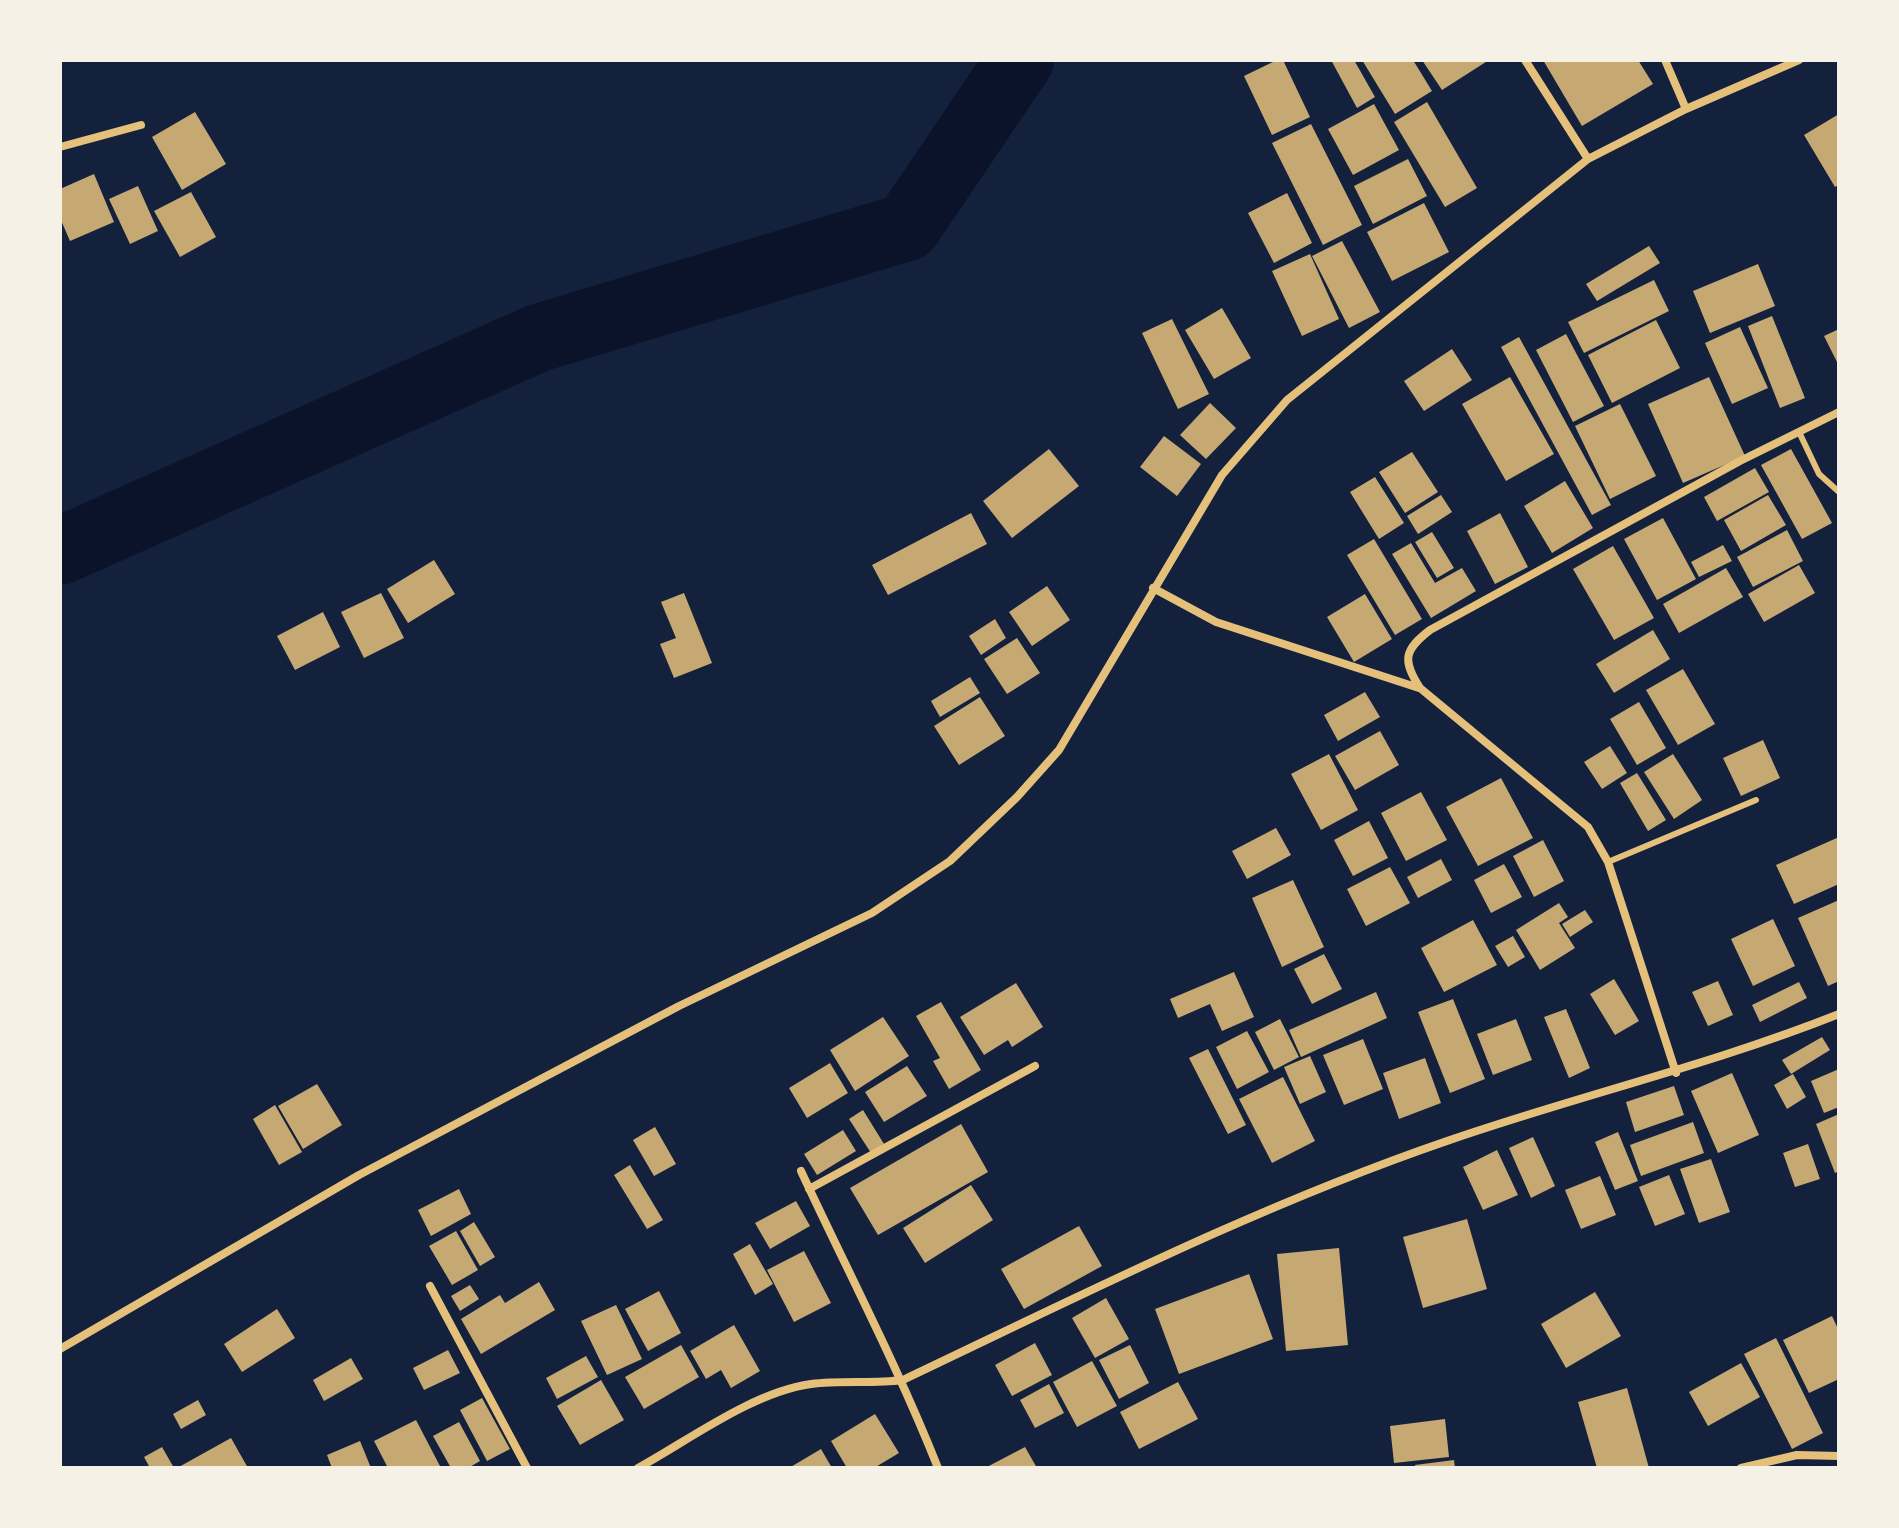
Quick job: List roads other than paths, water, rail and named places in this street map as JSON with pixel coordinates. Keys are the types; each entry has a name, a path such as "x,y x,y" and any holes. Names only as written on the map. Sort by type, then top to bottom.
{"street":[{"path":"1525,60 1588,159"},
{"path":"1665,60 1686,109"},
{"path":"60,1349 359,1175 679,1006 872,913 950,861 1017,797 1059,750 1090,703 1153,588 1222,475 1287,400 1588,159 1686,109 1799,60"},
{"path":"60,147 141,125"},
{"path":"1676,1073 1608,862 1588,827 1420,688 1411,674 1407,656 1412,643 1430,630 1839,412"},
{"path":"1153,588 1216,622 1420,688"},
{"path":"638,1468 787,1389 813,1384 871,1384 903,1380 1197,1241 1297,1199 1448,1140 1676,1073 1839,1014"},
{"path":"809,1189 1035,1066"},
{"path":"801,1171 870,1319 903,1380 938,1468"},
{"path":"430,1286 527,1468"},
{"path":"1741,1468 1797,1455 1839,1456"}],"lane":[{"path":"1799,432 1819,474 1839,492"},
{"path":"1608,862 1756,800"}],"waterway":[{"path":"60,551 538,338 907,227 1020,60"}]}
